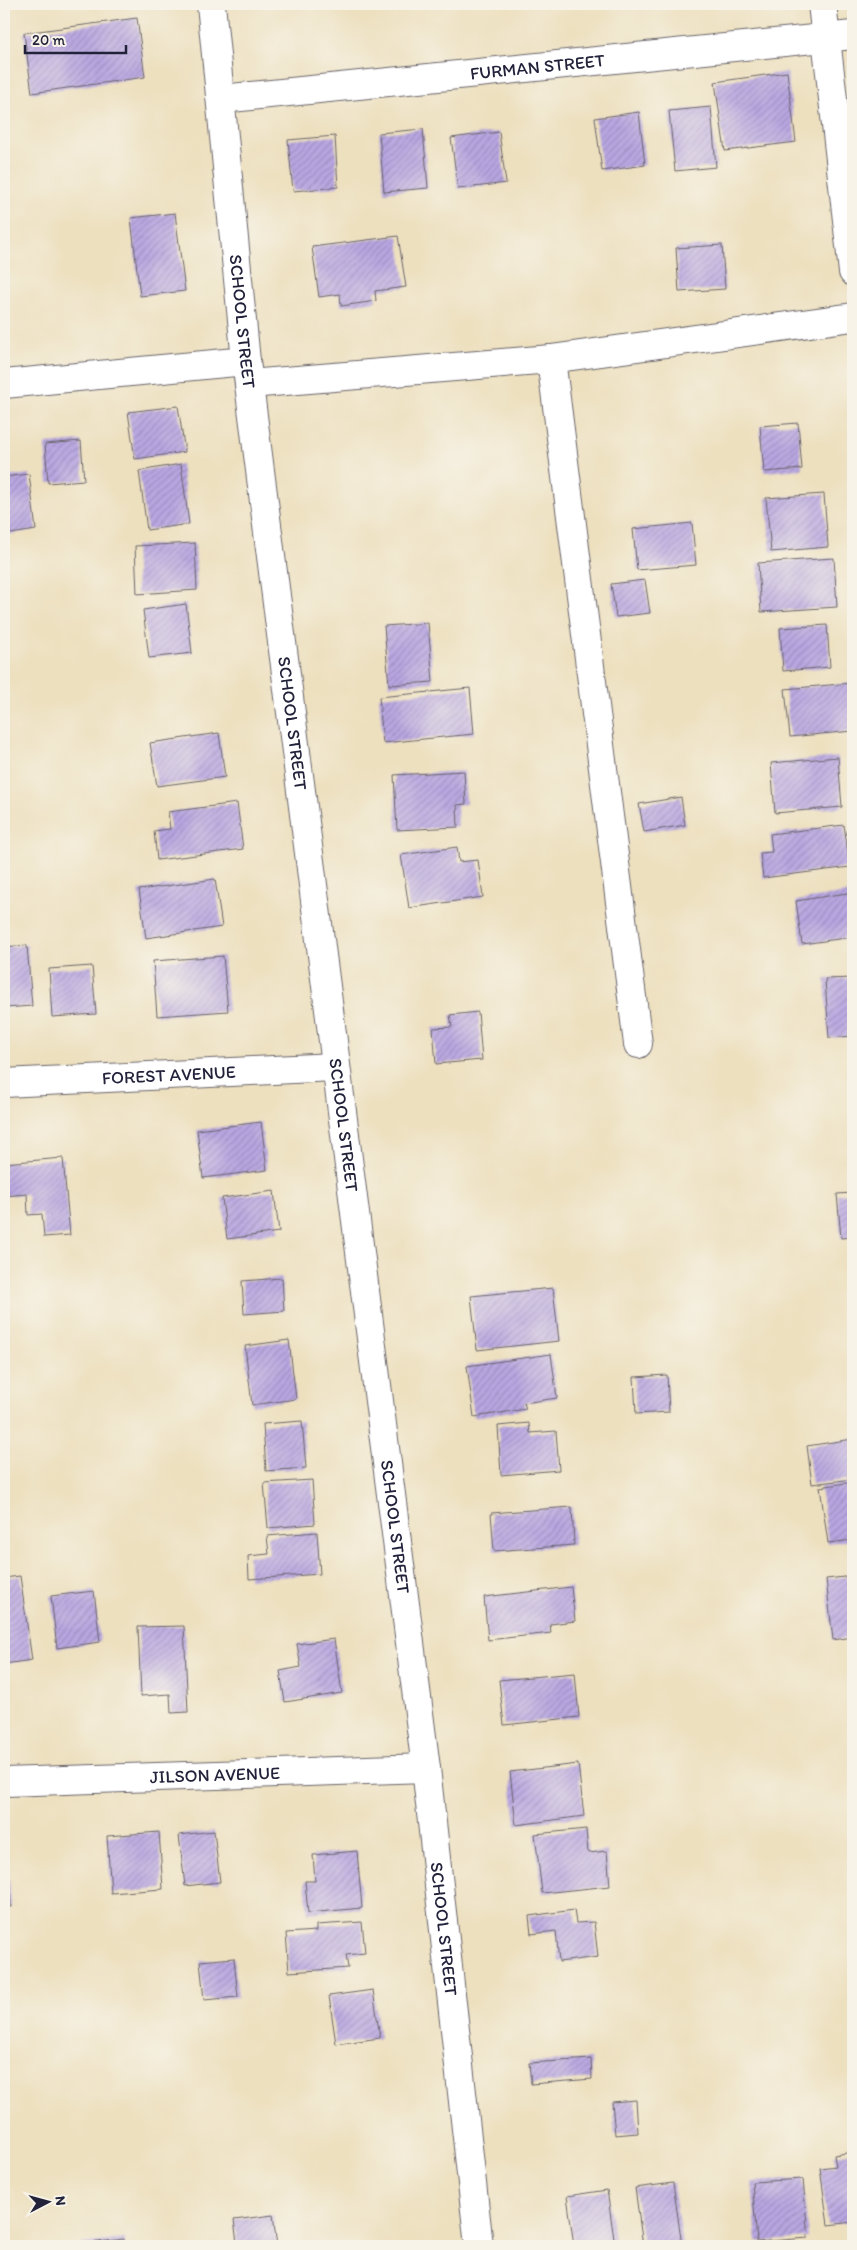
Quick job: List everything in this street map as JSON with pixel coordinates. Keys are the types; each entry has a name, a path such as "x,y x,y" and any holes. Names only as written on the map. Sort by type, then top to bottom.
{"main road":[{"name":"SCHOOL STREET","path":"211,4 222,99 247,373 334,1066 426,1768 479,2246"},
{"path":"822,4 853,272"},
{"name":"FURMAN STREET","path":"222,99 853,35"},
{"path":"4,384 551,359 853,317"},
{"path":"551,359 638,1044"},
{"name":"FOREST AVENUE","path":"4,1083 334,1066"},
{"name":"JILSON AVENUE","path":"4,1782 426,1768"}],"building":[{"path":"137,18 145,77 32,93 24,33"},
{"path":"787,72 796,142 725,151 715,82"},
{"path":"711,107 716,167 675,171 669,111"},
{"path":"639,112 645,165 602,171 595,118"},
{"path":"423,129 428,188 384,192 379,133"},
{"path":"499,132 506,183 458,189 451,138"},
{"path":"335,136 338,187 293,191 288,140"},
{"path":"175,213 185,291 140,296 131,218"},
{"path":"398,236 406,287 375,291 376,301 341,306 340,294 319,297 312,247"},
{"path":"722,245 725,289 679,292 676,248"},
{"path":"178,406 185,452 135,459 128,412"},
{"path":"798,423 802,469 764,472 760,426"},
{"path":"81,441 84,480 48,483 45,444"},
{"path":"181,464 189,524 147,530 139,471"},
{"path":"29,474 36,530 4,535 4,477"},
{"path":"824,494 828,547 771,552 766,498"},
{"path":"692,523 696,565 637,570 633,529"},
{"path":"195,543 197,590 137,594 135,546"},
{"path":"834,558 837,607 761,612 758,563"},
{"path":"645,580 650,613 616,617 611,584"},
{"path":"186,604 192,653 149,658 143,610"},
{"path":"428,623 433,682 389,685 384,626"},
{"path":"827,625 830,667 783,671 780,628"},
{"path":"852,683 853,731 790,737 785,689"},
{"path":"470,688 474,734 383,743 379,697"},
{"path":"219,733 225,777 157,786 150,743"},
{"path":"838,757 842,807 775,813 771,763"},
{"path":"464,771 466,804 457,805 458,827 397,830 394,775"},
{"path":"681,797 685,825 644,832 639,804"},
{"path":"237,803 243,849 157,860 154,831 170,829 168,812"},
{"path":"844,825 850,867 763,878 760,853 772,852 770,834"},
{"path":"457,847 459,862 478,860 483,897 409,908 401,855"},
{"path":"215,879 222,927 146,938 139,890"},
{"path":"853,892 853,937 802,944 796,901"},
{"path":"27,945 32,1006 4,1008 4,947"},
{"path":"223,956 228,1011 157,1016 153,961"},
{"path":"92,966 96,1014 52,1017 49,969"},
{"path":"853,978 853,1036 829,1038 825,979"},
{"path":"478,1012 482,1060 436,1064 433,1028 452,1027 450,1015"},
{"path":"261,1122 267,1170 203,1178 197,1130"},
{"path":"63,1158 70,1235 44,1237 42,1214 28,1215 27,1194 4,1196 4,1163"},
{"path":"274,1191 279,1232 227,1239 222,1198"},
{"path":"853,1193 853,1237 841,1238 837,1194"},
{"path":"282,1278 284,1311 244,1314 242,1281"},
{"path":"553,1288 559,1341 477,1350 471,1296"},
{"path":"289,1340 296,1399 252,1405 245,1346"},
{"path":"551,1354 557,1398 524,1403 526,1409 474,1417 467,1366"},
{"path":"667,1375 669,1412 636,1414 634,1377"},
{"path":"302,1421 306,1468 266,1471 263,1424"},
{"path":"529,1423 530,1433 556,1431 559,1470 501,1475 498,1426"},
{"path":"853,1439 853,1479 812,1484 807,1446"},
{"path":"312,1480 315,1524 268,1528 264,1483"},
{"path":"853,1482 853,1540 828,1543 820,1487"},
{"path":"572,1507 574,1545 494,1551 491,1513"},
{"path":"317,1532 320,1574 249,1579 248,1556 269,1554 267,1536"},
{"path":"20,1576 32,1660 4,1664 4,1578"},
{"path":"853,1576 853,1637 833,1640 826,1579"},
{"path":"571,1587 575,1621 550,1624 551,1633 488,1640 484,1597"},
{"path":"94,1591 100,1642 57,1648 51,1596"},
{"path":"184,1626 188,1712 171,1713 170,1694 141,1696 138,1627"},
{"path":"334,1639 342,1693 285,1702 280,1671 301,1667 297,1644"},
{"path":"575,1673 579,1717 504,1725 499,1680"},
{"path":"578,1764 584,1816 516,1825 510,1772"},
{"path":"586,1829 588,1853 607,1851 610,1886 542,1893 535,1834"},
{"path":"214,1831 220,1882 185,1886 179,1835"},
{"path":"159,1832 163,1889 111,1893 107,1836"},
{"path":"357,1851 362,1908 308,1913 305,1881 315,1881 313,1855"},
{"path":"7,1852 11,1907 4,1908 4,1853"},
{"path":"574,1910 576,1923 594,1922 598,1957 559,1962 556,1931 531,1934 529,1916"},
{"path":"362,1922 365,1953 346,1955 348,1968 289,1972 286,1933 316,1931 316,1925"},
{"path":"234,1958 238,1997 204,2000 200,1961"},
{"path":"373,1990 380,2038 336,2044 329,1996"},
{"path":"591,2059 592,2079 531,2084 529,2063"},
{"path":"636,2100 638,2133 615,2135 612,2102"},
{"path":"853,2152 853,2222 828,2225 820,2168 836,2166 834,2155"},
{"path":"803,2179 808,2238 757,2242 752,2182"},
{"path":"673,2183 682,2246 643,2246 635,2188"},
{"path":"607,2190 615,2246 574,2246 567,2196"},
{"path":"273,2215 277,2246 221,2246 237,2243 234,2220"},
{"path":"124,2239 124,2246 81,2246 81,2244"}]}
